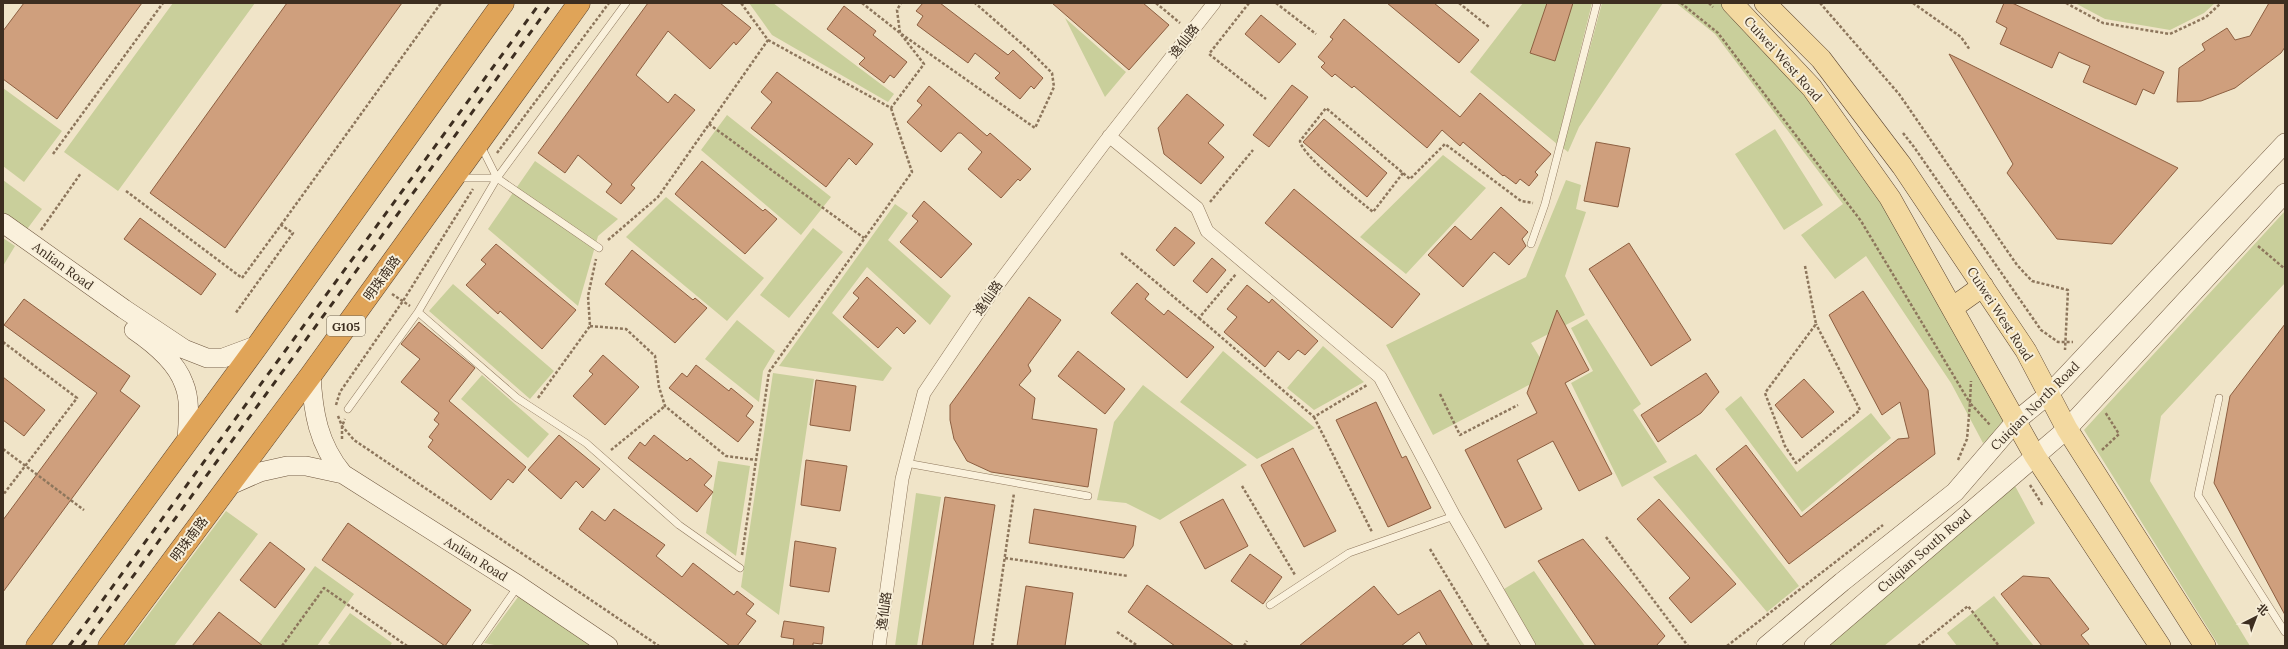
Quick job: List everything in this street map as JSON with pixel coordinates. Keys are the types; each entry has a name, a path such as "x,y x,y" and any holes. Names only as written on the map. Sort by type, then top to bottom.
{"highway":[{"path":"38,646 187,440 258,345 503,3"},
{"name":"明珠南路","path":"109,646 311,375 578,3"}],"main road":[{"name":"Cuiwei West Road","path":"1765,3 1822,59 1902,166 2026,351 2068,429 2204,646"},
{"name":"Cuiwei West Road","path":"1723,6 1812,88 1890,198 2035,456 2160,646"},
{"name":"Cuiqian North Road","path":"1766,646 1842,582 1954,492 2016,422 2049,394 2285,143"},
{"path":"2068,429 2285,193"},
{"name":"Anlian Road","path":"3,223 31,243 121,314"},
{"name":"Anlian Road","path":"3,237 121,314"},
{"path":"1952,308 1982,286"},
{"path":"121,314 184,349 207,358 223,358 258,345"},
{"path":"121,314 170,361 184,384 188,407 187,440"},
{"path":"311,375 319,433 327,453 343,474"},
{"name":"Cuiqian South Road","path":"1814,646 2068,429"},
{"path":"228,486 260,472 287,466 306,466 343,474"},
{"name":"Anlian Road","path":"343,474 518,585 608,646"}],"street":[{"name":"逸仙路","path":"879,646 902,479 924,393 990,295 1109,136 1214,3"},
{"path":"1109,136 1197,208 1207,231 1380,377 1454,516 1528,646"}],"lane":[{"path":"348,409 418,312 497,178 626,3"},
{"path":"1531,244 1545,204 1597,3"},
{"path":"479,142 497,178 599,248"},
{"path":"453,178 497,178"},
{"path":"418,312 517,398 586,443 679,525 740,568"},
{"path":"2219,398 2198,495 2285,632"},
{"path":"906,463 1088,496"},
{"path":"1270,605 1349,552 1454,516"},
{"path":"476,646 518,585"}],"path":[{"path":"53,154 164,3"},
{"path":"126,191 242,278 441,3"},
{"path":"740,568 769,372 912,172 891,108 768,40 741,3"},
{"path":"862,3 900,33 1035,128 1054,88 1052,72 1030,50 975,3"},
{"path":"891,108 924,64 900,33 897,10 901,3"},
{"path":"1156,3 1191,32"},
{"path":"1249,3 1209,54 1266,99"},
{"path":"1276,3 1316,34"},
{"path":"1459,3 1489,27"},
{"path":"1681,3 1718,33 1861,221 1970,403 1990,425"},
{"path":"1709,3 1723,6"},
{"path":"1820,3 1899,94 2017,265 2032,281 2068,290 2065,357"},
{"path":"1913,3 1961,37 1970,50"},
{"path":"2066,3 2103,23 2170,34 2206,17 2221,3"},
{"path":"532,407 590,326 588,296 599,248 658,197 768,40"},
{"path":"1404,174 1373,212 1301,147 1300,141 1326,108 1410,179 1445,144 1521,201 1545,204"},
{"path":"709,124 864,238"},
{"path":"1899,129 1914,147 2041,330 2051,339 2066,342 2076,341"},
{"path":"1197,208 1212,201 1253,150"},
{"path":"31,243 81,173"},
{"path":"235,314 293,233 280,225"},
{"path":"2246,235 2285,269"},
{"path":"1121,253 1314,417 1377,543"},
{"path":"1199,318 1245,263"},
{"path":"1805,266 1816,324 1860,410 1796,463 1785,446 1765,393 1816,324"},
{"path":"387,300 392,294 418,312"},
{"path":"590,326 626,329 655,356 659,387 665,406 726,456 756,460"},
{"path":"3,342 77,398 3,495"},
{"path":"1954,465 1967,439 1972,388 1970,374"},
{"path":"1314,417 1380,377"},
{"path":"1440,394 1460,435 1518,404"},
{"path":"602,457 665,406"},
{"path":"3,449 84,510"},
{"path":"992,646 1016,482"},
{"path":"1242,486 1301,585"},
{"path":"1727,646 1888,520"},
{"path":"1606,537 1688,646"},
{"path":"1430,549 1489,646"},
{"path":"1005,558 1128,576"},
{"path":"282,646 324,588 407,646"},
{"path":"1918,646 1968,606 1999,646"},
{"path":"1117,632 1138,646"},
{"path":"1244,646 1247,641"}],"green space":[{"path":"173,3 255,3 118,191 64,152"},
{"path":"749,3 773,3 894,94 888,102 772,35"},
{"path":"1523,3 1592,3 1557,144 1470,72"},
{"path":"1602,3 1663,3 1579,127 1568,152 1563,148"},
{"path":"1676,3 1724,3 1807,90 1885,202 2009,422 1983,443 1951,383 1866,256 1835,279 1801,235 1843,204 1715,34"},
{"path":"2075,3 2215,3 2204,13 2170,30 2105,19"},
{"path":"1065,18 1126,72 1105,97"},
{"path":"3,88 62,131 24,182 3,166"},
{"path":"727,115 831,197 801,235 701,150"},
{"path":"1775,129 1823,205 1784,230 1735,154"},
{"path":"1443,155 1486,188 1406,274 1360,237"},
{"path":"535,161 618,219 598,236 578,306 488,229"},
{"path":"3,180 42,209 25,232 3,216"},
{"path":"1566,180 1581,185 1576,209 1586,212 1565,276 1585,315 1531,343 1550,374 1433,435 1386,345 1526,277"},
{"path":"666,197 764,278 727,321 626,237"},
{"path":"895,204 908,213 888,240 951,296 930,325 867,267 832,313 892,368 883,381 779,366"},
{"path":"2285,211 2285,283 2161,416 2150,481 2250,646 2219,646 2084,430"},
{"path":"813,228 843,252 789,318 760,295"},
{"path":"3,238 15,246 3,266"},
{"path":"453,284 554,371 530,399 429,311"},
{"path":"1587,319 1641,404 1633,410 1667,462 1622,487 1571,383 1593,371 1571,328"},
{"path":"737,320 775,351 763,371 759,402 705,359"},
{"path":"1323,346 1364,382 1314,410 1287,388"},
{"path":"1223,351 1315,428 1257,459 1180,402"},
{"path":"773,373 814,379 779,615 741,587"},
{"path":"482,375 549,434 528,458 461,399"},
{"path":"1143,385 1247,465 1160,520 1126,503 1097,500 1114,422"},
{"path":"1741,396 1797,472 1871,413 1891,438 1802,512 1725,409"},
{"path":"1696,454 1799,586 1767,612 1653,477"},
{"path":"718,461 750,466 736,556 706,533"},
{"path":"2014,484 2035,523 1884,646 1827,646"},
{"path":"916,493 941,497 917,646 895,646"},
{"path":"226,511 258,534 174,646 125,646"},
{"path":"315,566 354,594 317,646 257,646"},
{"path":"1534,571 1585,646 1536,646 1504,589"},
{"path":"521,593 600,646 500,646 484,643"},
{"path":"1994,596 2034,646 1957,646 1947,633"},
{"path":"350,613 392,643 390,646 332,646 328,643"}],"building":[{"path":"24,3 142,3 57,119 3,79 3,31"},
{"path":"287,3 402,3 225,248 150,193"},
{"path":"648,3 720,3 751,28 736,45 734,42 710,69 668,31 636,75 668,103 675,94 695,110 631,185 635,188 621,204 606,192 612,184 578,155 565,173 538,153"},
{"path":"923,3 940,3 1008,55 1013,50 1043,78 1034,89 1031,86 1020,99 995,78 1000,73 975,53 968,63 917,25 923,16 916,11"},
{"path":"1052,3 1143,3 1169,25 1129,70"},
{"path":"1387,3 1434,3 1479,40 1459,63"},
{"path":"1547,3 1573,3 1555,61 1530,53"},
{"path":"2004,3 2012,3 2164,72 2154,94 2143,89 2136,105 2083,82 2090,66 2059,52 2052,68 2000,44 2007,28 1996,22"},
{"path":"2269,3 2285,3 2285,47 2281,53 2235,88 2201,101 2177,102 2179,68 2205,50 2202,44 2227,28 2235,40 2250,36"},
{"path":"844,6 876,31 873,35 907,62 894,78 890,75 884,83 859,64 865,58 827,29"},
{"path":"1261,15 1296,44 1279,63 1245,34"},
{"path":"1344,19 1460,117 1480,93 1551,154 1535,172 1538,175 1529,186 1520,179 1516,184 1504,175 1503,176 1463,142 1460,146 1442,130 1427,148 1354,86 1352,88 1335,74 1332,77 1321,67 1325,63 1318,57 1333,39 1330,37"},
{"path":"1949,54 2178,168 2112,244 2057,239 2007,173 2013,164"},
{"path":"777,72 873,144 856,165 849,158 826,187 751,128 772,102 761,92"},
{"path":"1292,85 1308,97 1269,147 1253,135"},
{"path":"929,86 987,136 990,133 1031,169 1020,181 1018,179 1001,198 968,169 982,152 961,133 958,133 941,152 907,122 922,105 917,101"},
{"path":"1187,94 1224,125 1208,143 1224,157 1201,184 1164,154 1158,128"},
{"path":"1324,119 1387,173 1367,197 1303,142"},
{"path":"1596,142 1630,148 1618,207 1584,201"},
{"path":"702,161 763,211 765,209 777,219 745,254 675,194"},
{"path":"1294,189 1420,294 1392,328 1265,223"},
{"path":"924,201 972,244 941,278 900,242 918,221 912,216"},
{"path":"1501,207 1528,232 1522,239 1526,246 1509,265 1494,252 1463,287 1428,255 1455,226 1471,240"},
{"path":"140,218 216,274 201,295 124,239"},
{"path":"1175,227 1195,243 1174,266 1156,250"},
{"path":"1629,243 1691,340 1651,366 1589,269"},
{"path":"496,244 576,310 542,349 500,311 498,314 466,285 486,264 481,260"},
{"path":"632,250 693,300 695,298 707,308 675,343 605,284"},
{"path":"1212,258 1226,270 1207,293 1193,281"},
{"path":"867,277 916,321 904,334 897,327 878,348 843,317 859,298 853,293"},
{"path":"1137,283 1149,294 1145,299 1164,315 1168,310 1214,347 1187,378 1111,313"},
{"path":"1247,285 1269,303 1272,299 1318,341 1305,355 1298,350 1289,360 1278,351 1265,367 1224,332 1237,317 1227,309"},
{"path":"1863,291 1928,390 1935,454 1789,564 1716,469 1746,445 1801,517 1898,439 1909,438 1900,402 1882,415 1829,315"},
{"path":"1029,297 1061,320 1028,365 1031,371 1019,385 1035,398 1032,419 1097,429 1088,487 991,472 967,461 954,439 950,420 950,405"},
{"path":"24,299 130,376 120,391 140,406 3,592 3,520 97,393 4,325"},
{"path":"1557,310 1589,370 1565,383 1612,474 1579,491 1553,441 1517,460 1542,509 1505,528 1465,450 1537,413 1527,393"},
{"path":"419,322 475,368 449,401 526,467 513,483 508,479 491,500 428,447 433,440 429,437 439,424 434,420 439,413 401,382 420,359 401,344"},
{"path":"2285,324 2285,615 2214,483 2230,396"},
{"path":"1078,351 1125,389 1105,414 1058,376"},
{"path":"603,355 639,387 605,425 573,396 593,374 589,371"},
{"path":"696,365 729,391 731,388 753,406 746,416 754,422 738,442 669,388 682,373 687,377"},
{"path":"1706,373 1719,392 1701,413 1658,442 1641,415"},
{"path":"3,377 45,410 24,436 3,420"},
{"path":"1804,379 1834,412 1802,438 1775,405"},
{"path":"816,380 856,386 850,431 810,425"},
{"path":"1376,402 1402,458 1406,456 1431,508 1388,527 1336,420"},
{"path":"559,435 600,469 583,488 576,481 561,499 528,470"},
{"path":"654,435 687,461 690,458 712,476 704,485 713,492 697,512 628,458 640,442 645,446"},
{"path":"1293,448 1336,531 1304,547 1261,465"},
{"path":"806,460 847,466 840,511 801,505"},
{"path":"945,497 995,505 973,646 922,646"},
{"path":"1223,499 1248,546 1205,569 1180,522"},
{"path":"1659,499 1736,584 1691,623 1669,598 1690,578 1637,519"},
{"path":"614,509 665,545 656,556 682,577 693,563 734,595 737,591 754,604 746,614 756,621 737,646 730,646 579,529 592,511 605,521"},
{"path":"1034,509 1136,526 1133,546 1124,558 1029,543"},
{"path":"348,523 471,610 445,646 322,560"},
{"path":"1583,539 1665,636 1656,646 1596,646 1538,561"},
{"path":"795,541 836,548 829,592 790,586"},
{"path":"270,542 305,569 275,608 240,580"},
{"path":"1250,554 1282,577 1263,604 1231,581"},
{"path":"2023,576 2049,578 2089,629 2081,635 2090,646 2042,646 2001,594"},
{"path":"1147,585 1234,646 1175,646 1128,612"},
{"path":"1026,586 1073,593 1065,646 1017,646"},
{"path":"1374,586 1398,615 1440,590 1473,646 1427,646 1419,632 1401,646 1299,646"},
{"path":"219,612 263,646 192,646"},
{"path":"784,621 824,627 822,644 813,643 813,646 793,646 794,639 781,637"}],"railway":[{"path":"69,646 540,3"},
{"path":"82,646 552,3"}]}
